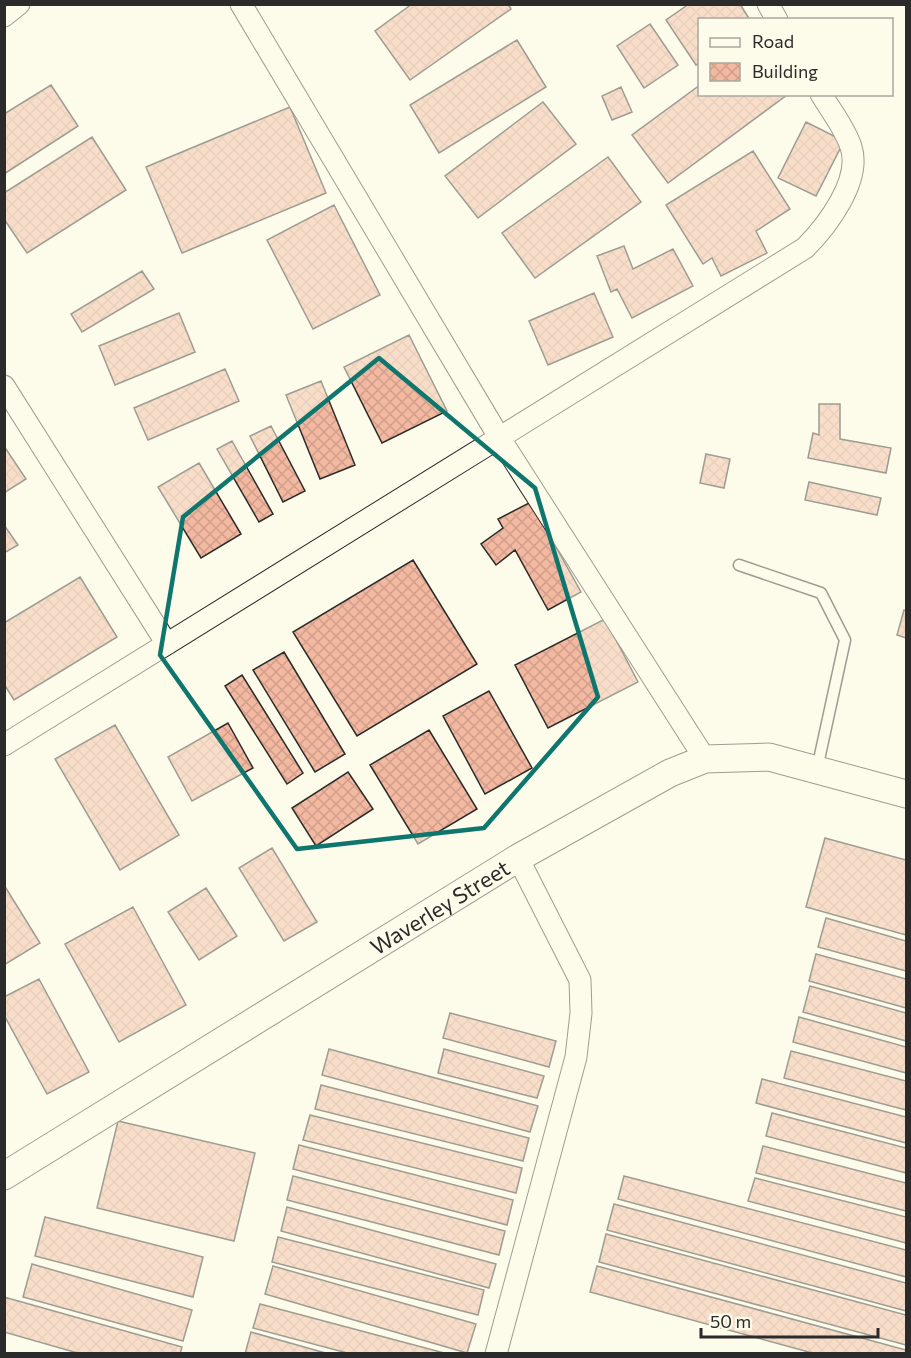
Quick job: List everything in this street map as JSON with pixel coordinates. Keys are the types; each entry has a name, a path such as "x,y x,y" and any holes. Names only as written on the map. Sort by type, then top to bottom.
{"street":[{"path":"4,16 19,4"},
{"path":"241,4 500,436 705,759"},
{"path":"768,4 776,18"},
{"path":"4,745 805,248 823,230 835,212 853,168 852,149 822,96"},
{"path":"4,386 167,644"},
{"name":"Waverley Street","path":"4,1176 518,858 670,773 705,759 739,756 769,757 906,794"},
{"path":"496,1353 576,1057 581,1013 580,980 518,858"}],"lane":[{"path":"739,565 821,593 845,640 817,770"}],"highlighted area":[{"path":"379,358 535,488 598,697 484,828 297,849 160,655 183,517"}],"building":[{"path":"412,4 508,4 511,9 410,80 375,31"},
{"path":"689,4 740,4 749,18 698,18 698,64 696,65 666,20"},
{"path":"650,24 678,65 644,88 617,46"},
{"path":"517,40 546,87 439,153 410,105"},
{"path":"51,85 78,126 4,174 4,114"},
{"path":"698,86 698,96 786,96 668,183 632,135"},
{"path":"621,87 632,112 612,120 602,96"},
{"path":"543,102 576,144 478,218 445,176"},
{"path":"290,107 326,193 182,253 146,167"},
{"path":"806,122 844,141 816,196 778,178"},
{"path":"92,137 126,190 27,253 4,219 4,193"},
{"path":"753,151 790,209 756,231 767,253 721,276 712,258 703,264 666,205"},
{"path":"608,157 641,202 535,278 502,233"},
{"path":"334,205 380,295 313,329 267,240"},
{"path":"624,246 633,269 673,249 693,286 632,318 617,289 611,292 597,256"},
{"path":"142,271 154,289 82,332 71,314"},
{"path":"594,293 613,337 548,365 529,321"},
{"path":"179,313 195,352 115,385 99,346"},
{"path":"409,335 447,411 382,443 344,367"},
{"path":"225,369 239,401 148,440 134,408"},
{"path":"321,381 355,465 320,479 286,395"},
{"path":"819,404 840,404 840,439 891,448 886,473 808,458 813,433 819,435"},
{"path":"271,426 305,491 283,502 250,436"},
{"path":"232,441 273,514 259,522 217,449"},
{"path":"4,446 26,479 4,493"},
{"path":"706,454 730,459 724,488 700,483"},
{"path":"199,463 241,534 201,558 158,487"},
{"path":"809,482 881,498 877,515 805,500"},
{"path":"531,502 581,592 548,610 515,550 496,565 481,544 503,528 498,519"},
{"path":"4,525 18,545 4,553"},
{"path":"413,560 477,664 357,736 293,632"},
{"path":"80,577 117,637 14,700 4,684 4,623"},
{"path":"904,610 906,611 906,638 897,635"},
{"path":"605,619 638,682 548,728 515,665"},
{"path":"284,652 345,754 315,772 253,670"},
{"path":"242,675 303,773 287,784 225,686"},
{"path":"489,691 532,768 485,794 443,716"},
{"path":"228,723 253,768 192,801 168,757"},
{"path":"115,725 179,835 120,870 55,759"},
{"path":"429,730 477,809 418,844 370,765"},
{"path":"348,772 373,809 316,846 292,808"},
{"path":"825,838 906,860 906,935 806,907"},
{"path":"272,848 317,922 284,941 239,868"},
{"path":"4,885 40,943 4,965"},
{"path":"206,888 237,936 199,960 168,912"},
{"path":"133,907 186,1005 119,1042 65,944"},
{"path":"826,918 906,941 906,971 818,947"},
{"path":"816,954 906,979 906,1008 809,981"},
{"path":"39,979 89,1072 47,1094 4,1015 4,997"},
{"path":"810,986 906,1013 906,1041 803,1012"},
{"path":"450,1013 556,1041 549,1067 443,1038"},
{"path":"799,1017 906,1047 906,1073 793,1042"},
{"path":"329,1049 538,1106 530,1132 322,1075"},
{"path":"444,1049 544,1076 537,1098 438,1073"},
{"path":"791,1051 906,1081 906,1110 784,1078"},
{"path":"762,1079 906,1117 906,1143 756,1103"},
{"path":"321,1085 529,1138 523,1161 315,1109"},
{"path":"772,1113 906,1148 906,1173 766,1136"},
{"path":"310,1115 522,1168 516,1193 303,1140"},
{"path":"118,1121 255,1153 234,1241 97,1208"},
{"path":"299,1145 513,1200 507,1225 293,1169"},
{"path":"763,1146 906,1183 906,1211 756,1173"},
{"path":"293,1176 505,1231 499,1255 287,1200"},
{"path":"624,1176 906,1250 906,1277 618,1199"},
{"path":"755,1178 906,1217 906,1243 748,1201"},
{"path":"614,1204 906,1283 906,1311 607,1230"},
{"path":"287,1207 496,1264 489,1288 281,1231"},
{"path":"45,1217 203,1257 193,1297 35,1256"},
{"path":"606,1234 906,1315 906,1345 599,1262"},
{"path":"278,1237 484,1290 478,1315 272,1262"},
{"path":"32,1264 192,1310 183,1341 23,1297"},
{"path":"273,1266 476,1324 467,1353 265,1294"},
{"path":"597,1266 906,1350 906,1354 816,1354 590,1292"},
{"path":"4,1297 182,1347 180,1354 81,1354 4,1332"},
{"path":"260,1304 448,1354 351,1354 253,1328"},
{"path":"251,1332 329,1354 245,1354"}]}
